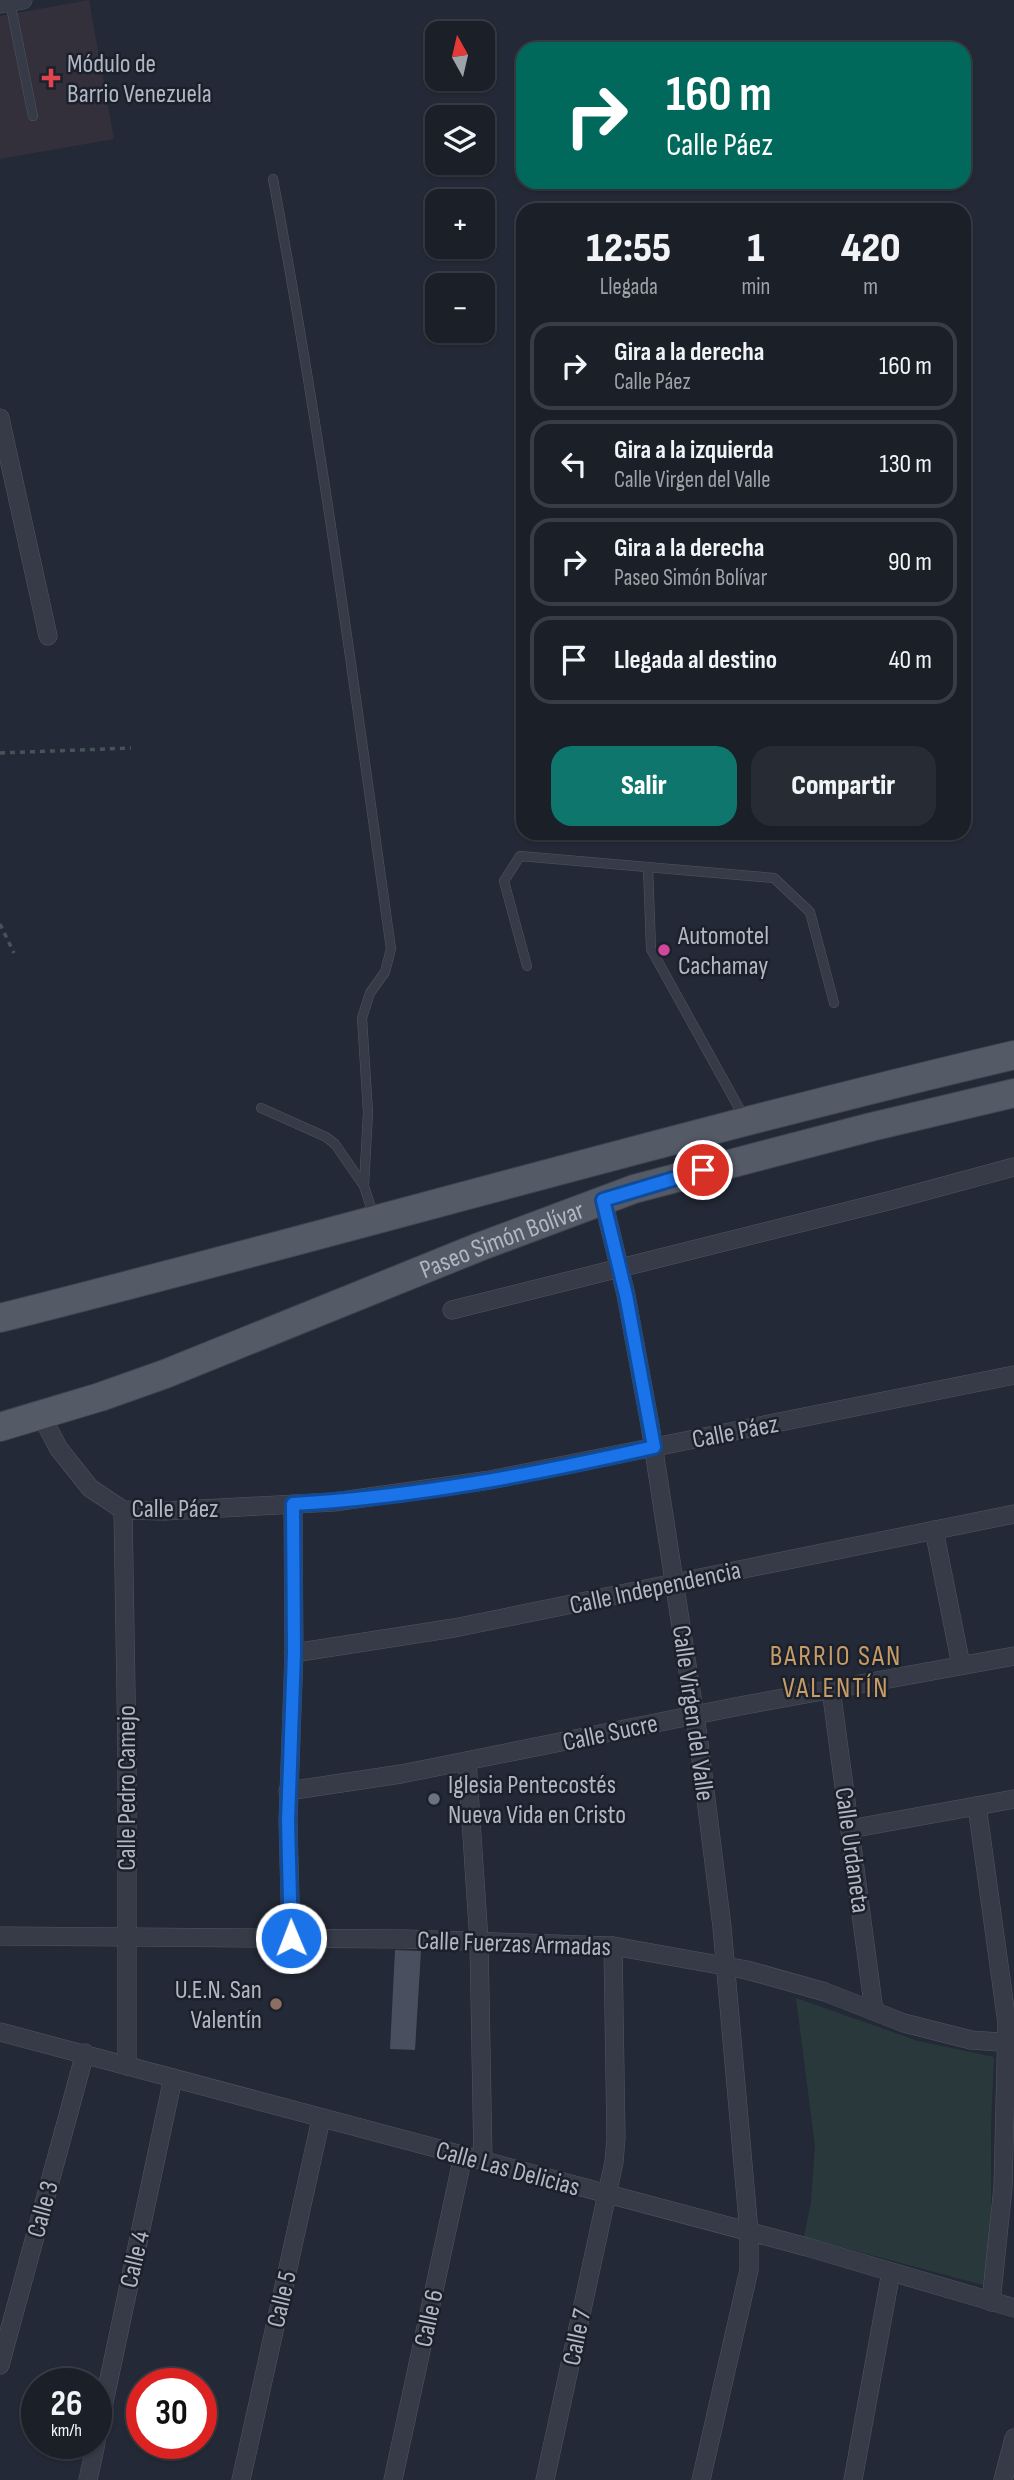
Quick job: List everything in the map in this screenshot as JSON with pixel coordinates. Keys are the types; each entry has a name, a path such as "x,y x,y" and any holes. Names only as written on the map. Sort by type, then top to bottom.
{"main road":[{"name":"Paseo Simón Bolívar","path":"0,1318 746,1121 1014,1055"},
{"name":"Paseo Simón Bolívar","path":"0,1427 165,1374 466,1252 603,1200 726,1164 1014,1093"}],"street":[{"path":"0,418 48,636"},
{"name":"Paseo Simón Bolívar","path":"452,1310 620,1270 1014,1167"},
{"name":"Calle Virgen del Valle","path":"603,1200 620,1270 654,1447 695,1715 725,1966 749,2232 748,2270 701,2480"},
{"name":"Calle Páez","path":"41,1415 59,1449 90,1488 123,1510 164,1511 370,1499 490,1480 1014,1376"},
{"path":"291,1938 288,1791 294,1653 293,1504"},
{"name":"Calle Pedro Camejo","path":"123,1510 127,2066"},
{"name":"Calle Independencia","path":"294,1653 454,1628 1014,1514"},
{"path":"934,1530 961,1665"},
{"name":"Calle Sucre","path":"288,1791 467,1761 695,1715 1014,1656"},
{"name":"Calle Urdaneta","path":"831,1689 874,2011"},
{"path":"467,1761 479,1941 483,2161"},
{"path":"850,1829 1014,1799"},
{"path":"977,1806 1010,2043 1002,2200 991,2302"},
{"name":"Calle Fuerzas Armadas","path":"0,1936 291,1938 613,1945 725,1966 825,1992 904,2024 971,2040 1010,2043"},
{"name":"Calle 7","path":"545,2480 614,2162 616,2138 613,1945"},
{"name":"Calle Las Delicias","path":"0,2032 749,2232 1014,2308"},
{"name":"Calle 3","path":"0,2365 85,2053"},
{"name":"Calle 4","path":"112,2368 173,2078"},
{"name":"Calle 5","path":"241,2480 321,2119"},
{"name":"Calle 6","path":"393,2480 463,2156"},
{"path":"853,2480 891,2272"},
{"path":"1003,2480 1014,2438"},
{"name":"Calle 4","path":"88,2480 92,2459"}],"lane":[{"path":"11,2 33,116"},
{"path":"272,179 299,318 391,949 385,972 370,993 362,1018 368,1112 364,1186"},
{"path":"527,966 504,881 520,856 774,878 810,912 834,1003"},
{"path":"648,867 651,949 746,1121"},
{"path":"261,1108 326,1137 335,1144 364,1186 375,1220"}],"path":[{"path":"0,753 131,748"},
{"path":"0,925 14,953"}],"shaded area":[{"name":"Módulo de Barrio Venezuela","path":"89,0 114,139 0,159 0,16"},
{"path":"796,1998 918,2041 994,2057 990,2230 983,2285 804,2237 811,2202 815,2146"}],"building":[{"path":"395,1950 421,1951 415,2050 390,2049"}],"place":[{"name":"Módulo de Barrio Venezuela","path":"51,78"},
{"name":"Automotel Cachamay","path":"664,950"},
{"name":"Iglesia Pentecostés Nueva Vida en Cristo","path":"434,1799"},
{"name":"U.E.N. San Valentín","path":"276,2004"}],"district":[{"name":"BARRIO SAN VALENTÍN","path":"836,1671"}],"route":[{"path":"291,1938 288,1821 294,1653 293,1504 370,1499 574,1465 654,1447 626,1295 603,1200 703,1170"}]}
